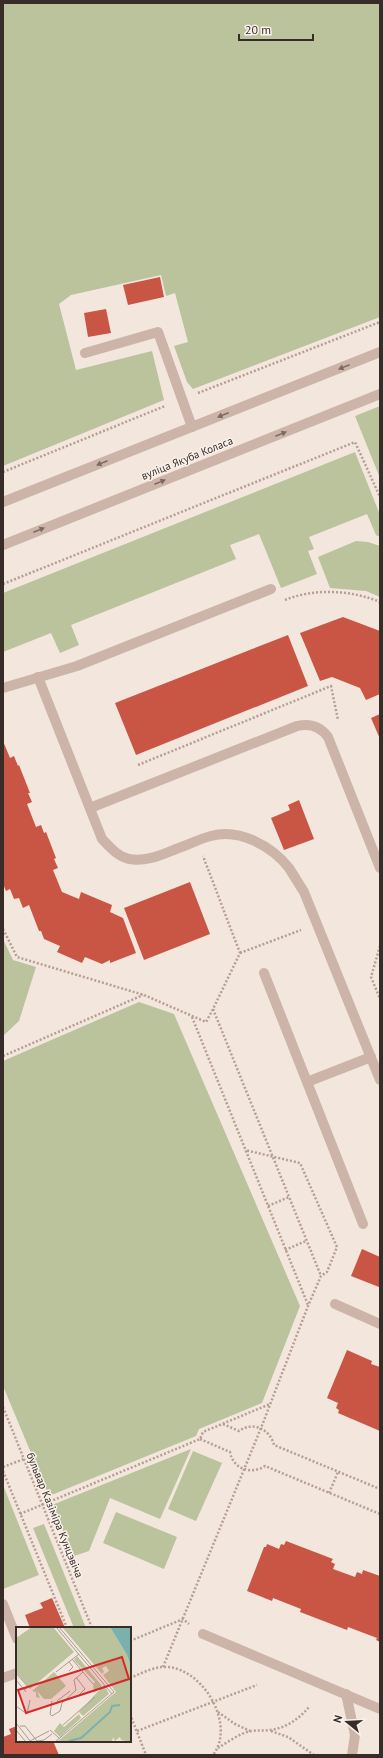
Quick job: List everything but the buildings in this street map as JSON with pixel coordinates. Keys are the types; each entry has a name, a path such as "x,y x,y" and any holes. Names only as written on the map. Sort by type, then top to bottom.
{"street":[{"path":"85,353 158,332 192,427"},
{"path":"3,502 380,352"},
{"name":"вуліца Якуба Коласа","path":"3,544 380,394"},
{"path":"3,688 77,666 271,589"},
{"path":"38,677 102,839 114,851 128,858 143,860 158,856 212,835 233,834 252,839 270,851 288,868 304,892 380,1080"},
{"path":"90,808 297,726 306,724 323,730 328,737 380,868"},
{"path":"264,973 363,1224"},
{"path":"306,1082 371,1057"},
{"path":"335,1304 380,1324"},
{"path":"3,1604 16,1636"},
{"path":"203,1634 380,1709"},
{"path":"3,1678 16,1673"},
{"path":"346,1694 355,1735 352,1755"}],"path":[{"path":"3,472 182,399 380,322"},
{"path":"3,584 355,442 380,497"},
{"path":"203,855 240,953"},
{"path":"3,929 17,957 144,995 206,1022 240,953 317,924"},
{"path":"380,946 371,977 380,999"},
{"path":"3,1056 144,995"},
{"path":"213,1010 321,1276"},
{"path":"192,1017 308,1306"},
{"path":"163,1667 261,1428 308,1306 321,1276 327,1272 337,1247 300,1162 245,1150"},
{"path":"268,1206 289,1197"},
{"path":"286,1250 306,1241"},
{"path":"20,1514 200,1439 203,1432 270,1404"},
{"name":"бульвар Казіміра Кунцэвіча","path":"3,1407 92,1627"},
{"path":"3,1419 7,1418"},
{"path":"222,1424 239,1431 243,1428 252,1426 261,1428 268,1432 274,1445 380,1489"},
{"path":"200,1439 230,1452 231,1457 236,1464 244,1470 252,1471 265,1466 380,1514"},
{"path":"3,1467 24,1459"},
{"path":"3,1471 67,1627"},
{"path":"329,1493 338,1472"},
{"path":"183,1619 203,1634"},
{"path":"131,1641 183,1619"},
{"path":"131,1678 146,1671 163,1667 183,1671 200,1682 213,1701 218,1712 221,1729 218,1748"},
{"path":"136,1731 257,1685"},
{"path":"213,1755 218,1748 233,1738 250,1731 271,1730 288,1725 299,1718 309,1707"},
{"path":"218,1712 235,1724 250,1731"},
{"path":"131,1717 146,1755"},
{"path":"271,1730 288,1737 314,1755"}],"green space":[{"path":"3,3 380,3 380,317 193,389 187,382 174,346 188,342 175,293 166,296 161,275 71,295 59,304 76,370 152,351 164,400 3,466"},
{"path":"380,406 380,478 355,416"},
{"path":"355,452 380,515 380,537 376,535 367,514 309,537 314,549 308,551 317,574 281,588 259,534 230,545 236,559 71,625 79,645 60,653 51,633 3,652 3,593"},
{"path":"356,541 368,542 380,546 380,597 366,591 330,588 318,557"},
{"path":"3,939 13,960 36,967 19,1021 3,1036"},
{"path":"139,1002 174,1014 300,1306 262,1403 199,1429 196,1436 49,1496 3,1386 3,1061"},
{"path":"191,1449 160,1519 110,1498 89,1551 74,1556 52,1505"},
{"path":"193,1451 222,1463 196,1521 168,1509"},
{"path":"3,1485 39,1575 3,1589"},
{"path":"116,1512 177,1537 164,1569 103,1543"},
{"path":"44,1524 86,1627 74,1627 33,1528"}]}
